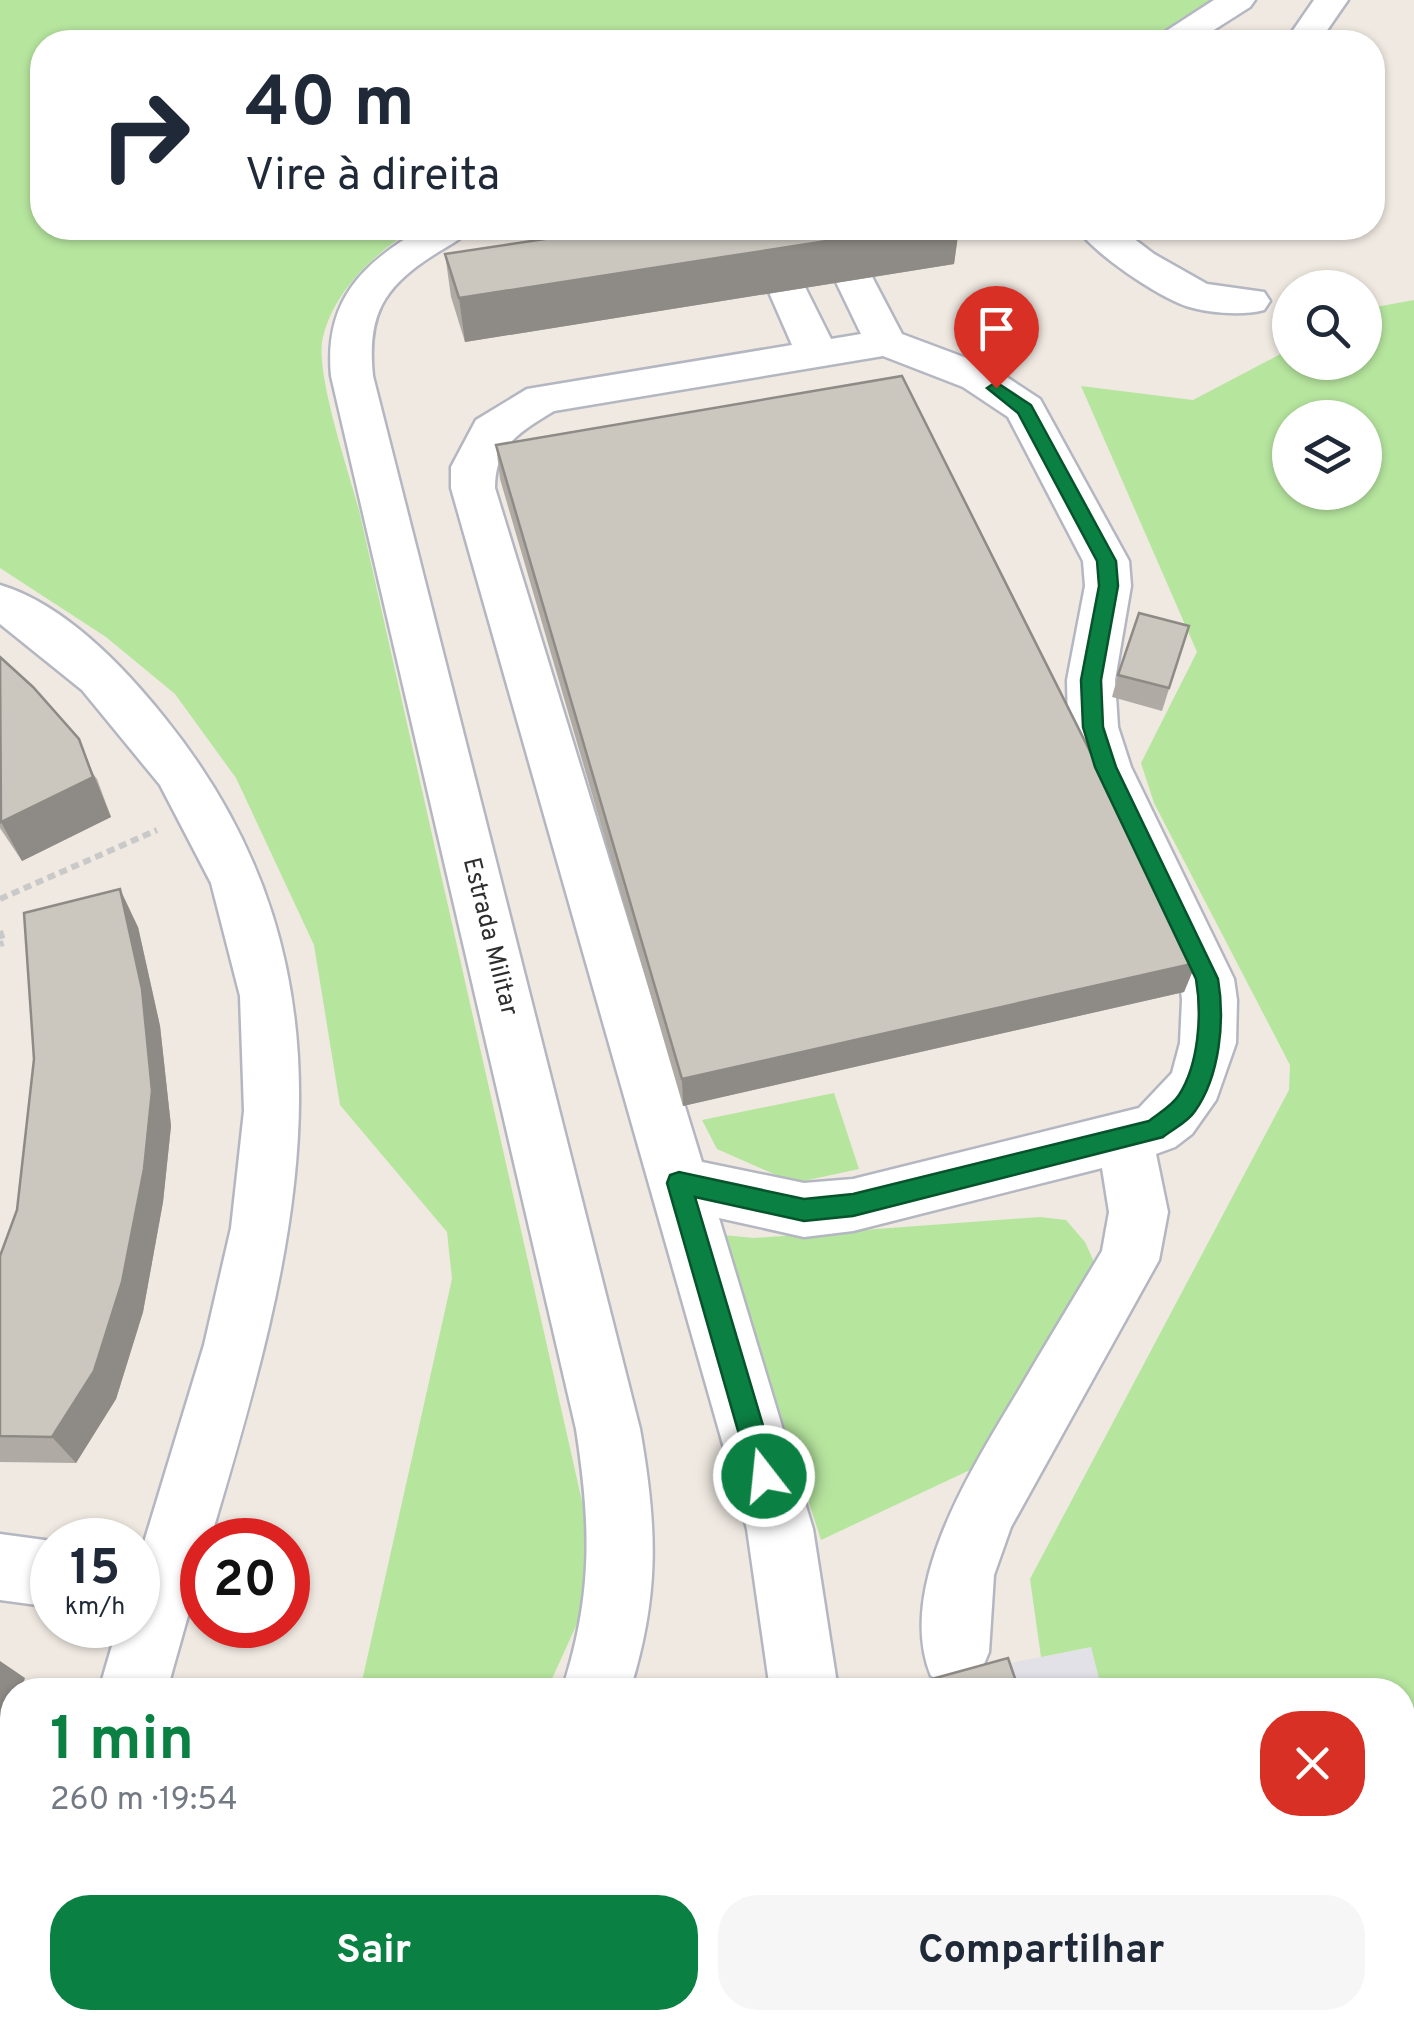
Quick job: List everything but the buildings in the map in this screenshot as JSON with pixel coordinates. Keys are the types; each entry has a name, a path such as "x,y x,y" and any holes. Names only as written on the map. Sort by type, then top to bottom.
{"street":[{"path":"1192,30 1241,0"},
{"path":"1227,30 1241,0"},
{"path":"1311,30 1332,0"},
{"name":"Estrada Militar","path":"431,240 396,261 364,298 350,334 352,376 608,1428 621,1513 613,1628 599,1678"},
{"path":"1112,240 1197,296 1250,301"},
{"path":"855,280 886,343"},
{"path":"788,290 817,354"},
{"path":"679,1183 804,1210 853,1205 1155,1130 1185,1107 1200,1078 1212,1008 1207,979 1106,767 1093,727 1091,680 1108,586 1106,561 1025,410 1014,398 976,378 886,343 542,399 491,430 473,466 473,488 780,1529 802,1678"},
{"path":"0,602 48,629 142,720 204,810 237,884 258,952 275,1068 274,1148 264,1220 242,1321 160,1556"},
{"path":"955,1652 961,1575 984,1512 1130,1260 1140,1228 1141,1199 1122,1138"},
{"path":"0,1567 30,1571"},
{"path":"135,1678 140,1648"}],"path":[{"path":"0,899 204,810"},
{"path":"0,931 4,943 0,944"}],"shaded area":[{"path":"1092,1647 1099,1678 953,1678"}],"green space":[{"path":"0,0 1215,0 1170,30 30,30 30,240 398,240 358,274 337,303 323,337 323,373 359,510 588,1528 580,1617 552,1678 363,1678 452,1279 447,1232 340,1105 314,945 236,778 175,694 106,637 0,568"},
{"path":"1414,300 1414,1678 1099,1678 1091,1647 1041,1657 1030,1579 1289,1090 1290,1065 1154,803 1141,763 1197,652 1081,386 1193,400 1272,358 1272,380 1382,380 1382,306"},
{"path":"834,1093 859,1169 794,1183 717,1149 702,1120"},
{"path":"1040,1217 1066,1220 1085,1242 1099,1273 987,1462 821,1540 723,1235 754,1238"}],"route":[{"path":"764,1476 679,1183 804,1210 853,1205 1155,1130 1185,1107 1200,1078 1212,1008 1207,979 1106,767 1093,727 1091,680 1108,586 1106,561 1025,410 996,388"}]}
